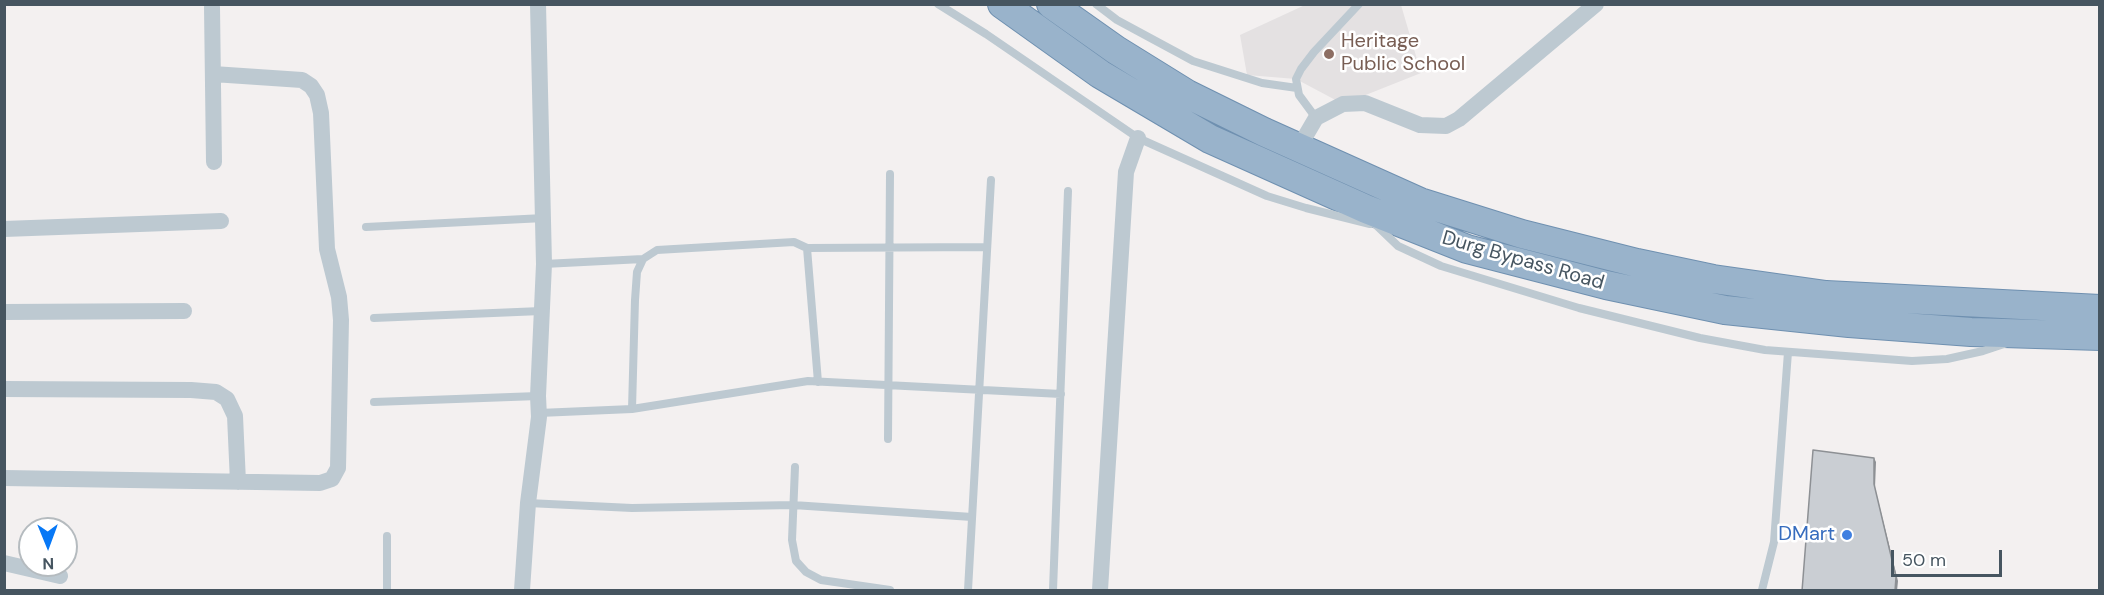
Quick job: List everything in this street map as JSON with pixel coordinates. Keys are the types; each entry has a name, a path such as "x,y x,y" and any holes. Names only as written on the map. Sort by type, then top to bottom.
{"highway":[{"name":"Durg Bypass Road","path":"1002,4 1100,74 1210,139 1371,218 1467,249 1606,285 1725,310 1849,323 1971,332 2100,336"},
{"name":"Durg Bypass Road","path":"1051,4 1116,50 1187,94 1420,202 1522,234 1637,263 1713,279 1826,295 2100,309"}],"street":[{"path":"522,591 528,503 539,404 544,264 538,4"},
{"path":"1299,147 1316,118 1343,104 1355,102 1365,103 1420,125 1446,126 1459,119 1596,4"},
{"path":"212,8 214,162"},
{"path":"4,478 321,483 332,479 338,468 341,320 339,297 327,249 321,113 317,95 311,86 302,80 213,74"},
{"path":"1100,591 1126,172 1138,138"},
{"path":"4,229 221,222"},
{"path":"4,312 184,311"},
{"path":"4,389 216,392 227,399 235,416 238,482"}],"lane":[{"path":"938,4 1138,138 1268,196 1306,208 1371,218 1398,246 1452,270 1579,308 1700,338 1765,350 1912,362 1947,359 1983,351 2036,333"},
{"path":"1096,4 1117,20 1192,61 1262,83 1297,88"},
{"path":"1316,118 1299,95 1296,79 1301,69 1359,4"},
{"path":"888,439 890,174"},
{"path":"968,591 991,180"},
{"path":"1053,591 1068,191"},
{"path":"366,227 544,218"},
{"path":"544,264 643,259 657,250 794,242 807,248 987,247"},
{"path":"807,248 818,382"},
{"path":"632,410 635,300 638,272 643,259"},
{"path":"374,318 541,311"},
{"path":"1762,591 1774,542 1788,351"},
{"path":"374,402 539,404 632,410 808,381 1061,394"},
{"path":"795,467 792,540 796,561 806,572 820,580 890,591"},
{"path":"528,503 632,508 794,506 972,517"},
{"path":"387,536 387,591"}],"shaded area":[{"name":"Heritage Public School","path":"1305,5 1401,5 1421,73 1343,104 1296,79 1247,75 1240,35"}],"building":[{"name":"DMart","path":"1813,450 1874,458 1874,484 1896,577 1895,591 1802,591"}],"place":[{"name":"Heritage Public School","path":"1329,54"},
{"name":"DMart","path":"1847,535"}]}
